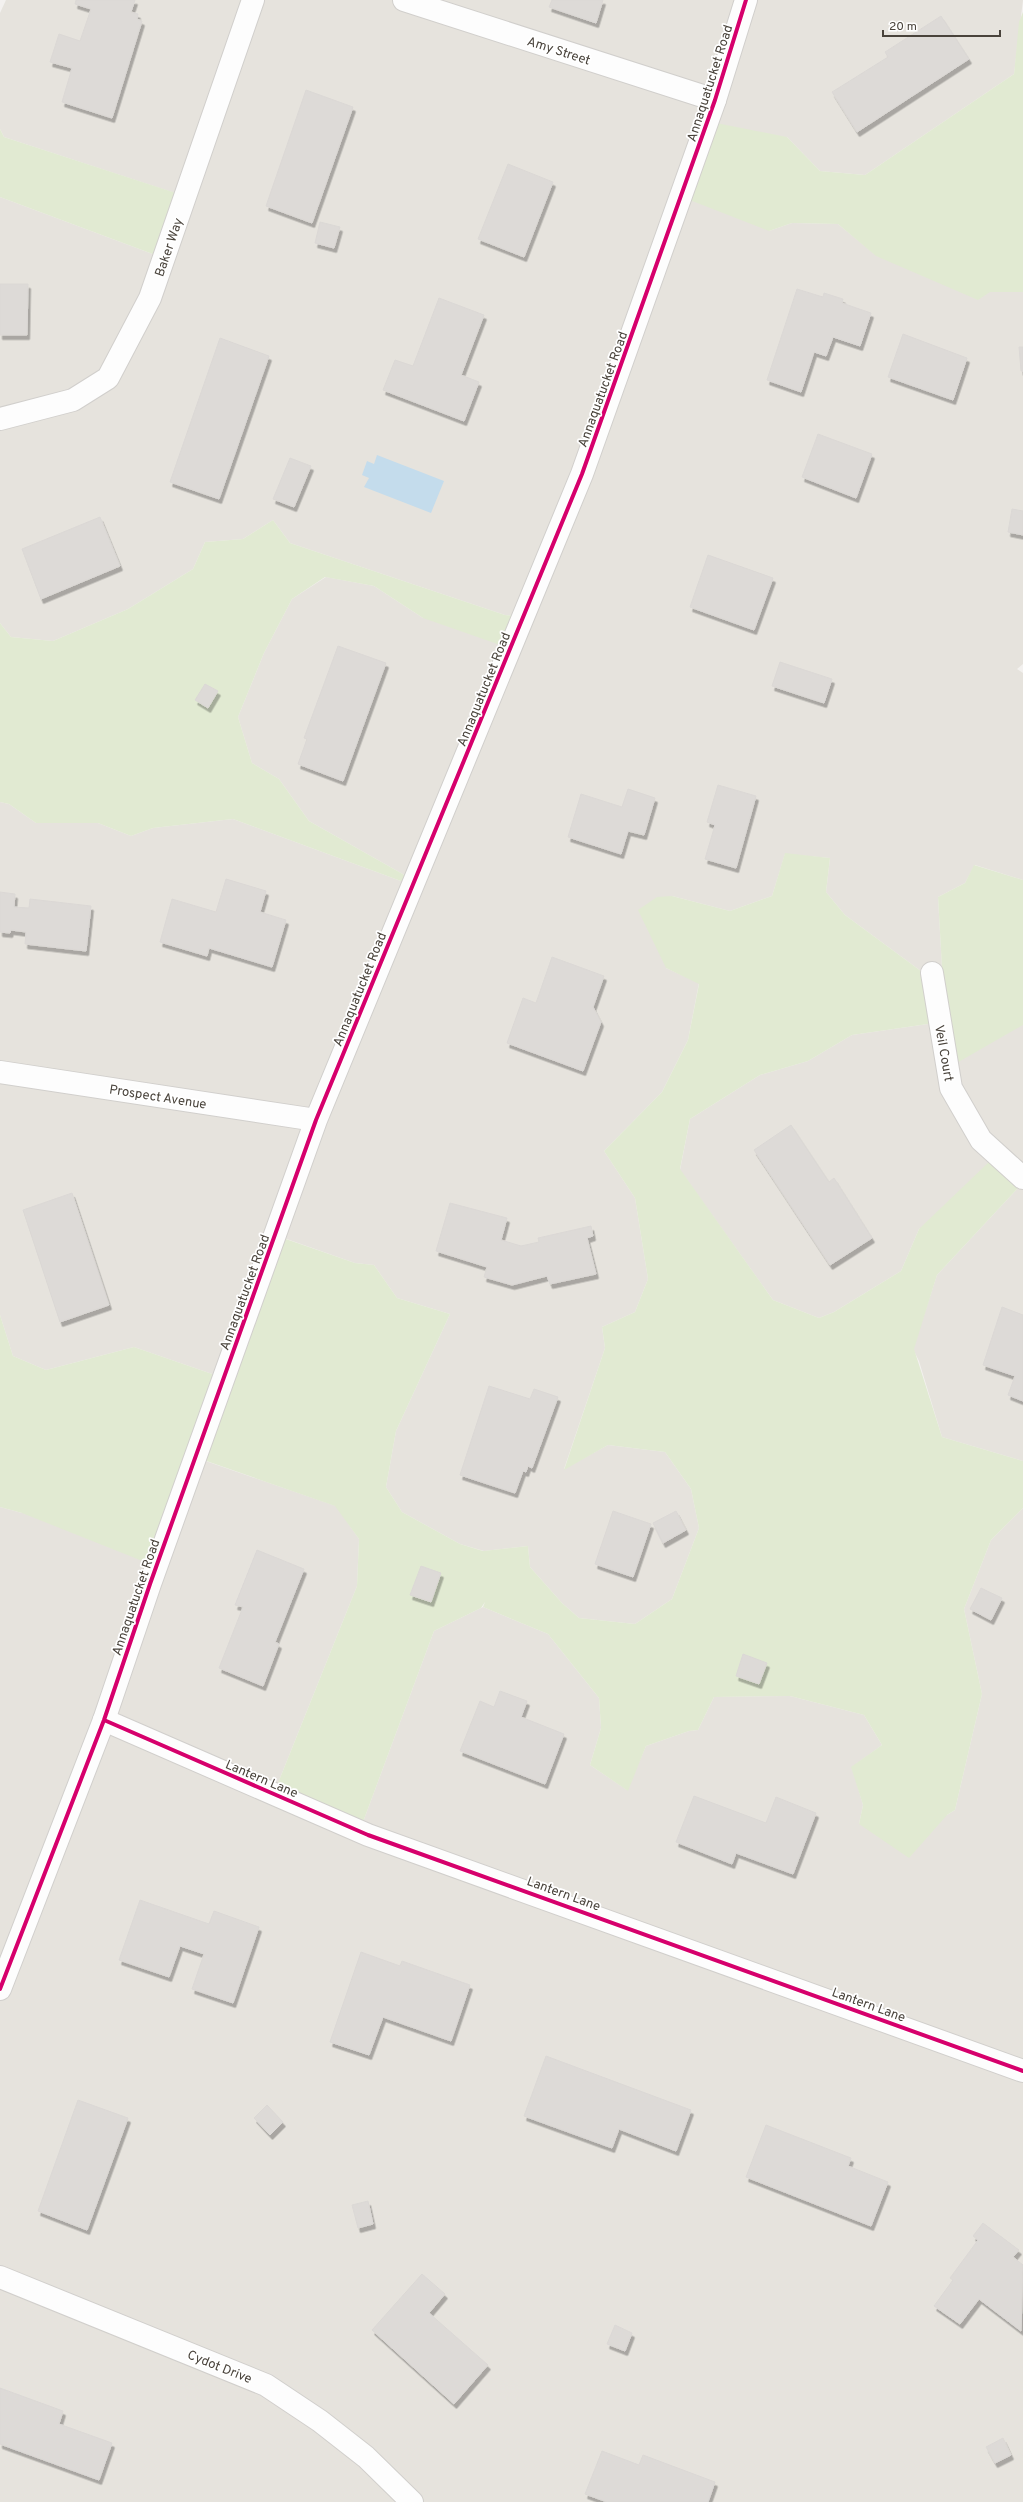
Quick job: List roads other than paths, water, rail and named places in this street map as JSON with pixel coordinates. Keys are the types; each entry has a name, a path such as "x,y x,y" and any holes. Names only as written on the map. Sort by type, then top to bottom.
{"street":[{"name":"Baker Way","path":"0,419 73,400 108,378 150,298 253,0"},
{"name":"Amy Street","path":"404,0 715,100"},
{"name":"Annaquatucket Road","path":"0,1989 104,1720 150,1584 316,1120 582,474 715,100 746,0"},
{"name":"Veil Court","path":"932,973 951,1088 981,1140 1023,1178"},
{"name":"Prospect Avenue","path":"0,1072 316,1120"},
{"name":"Lantern Lane","path":"104,1720 368,1834 1023,2071"},
{"name":"Cydot Drive","path":"0,2277 266,2385 320,2421 366,2457 412,2502"}],"water":[{"path":"377,455 444,481 431,513 364,487 369,478 362,475 367,461 374,464"}]}
